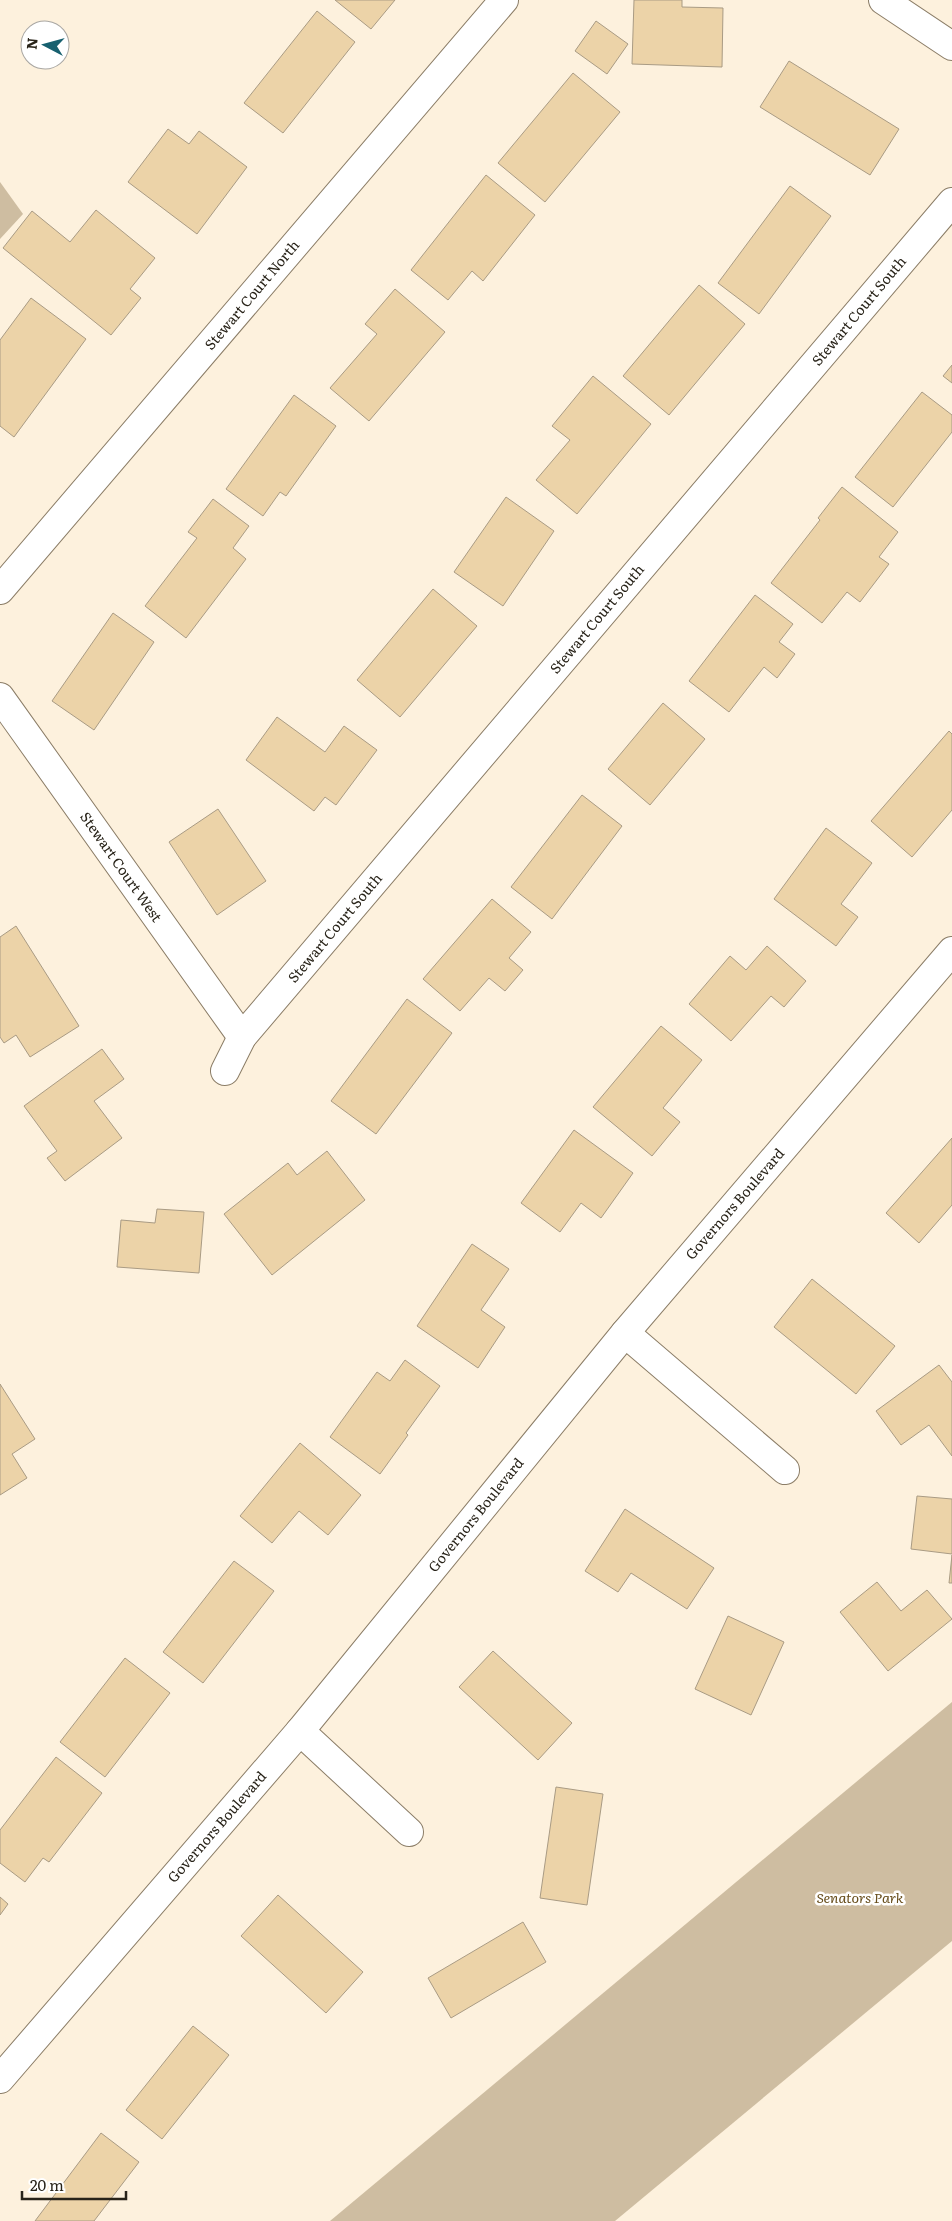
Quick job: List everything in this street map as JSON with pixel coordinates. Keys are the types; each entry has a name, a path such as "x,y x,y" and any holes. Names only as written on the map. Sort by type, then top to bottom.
{"street":[{"name":"Stewart Court North","path":"0,590 504,0"},
{"path":"883,0 952,46"},
{"name":"Stewart Court South","path":"224,1071 242,1037 952,202"},
{"name":"Stewart Court West","path":"0,697 242,1037"},
{"name":"Governors Boulevard","path":"0,2079 300,1731 625,1333 952,951"},
{"path":"625,1333 785,1470"},
{"path":"300,1731 409,1832"}],"green space":[{"path":"0,182 23,214 0,239"},
{"name":"Senators Park","path":"952,1702 952,1941 615,2221 330,2221"}],"building":[{"path":"335,0 395,0 371,29"},
{"path":"634,0 682,0 682,7 723,8 722,67 632,64"},
{"path":"317,11 355,42 283,133 244,103"},
{"path":"596,21 628,44 607,74 575,51"},
{"path":"789,61 899,129 870,175 760,107"},
{"path":"573,73 620,112 545,202 498,163"},
{"path":"168,129 189,144 199,131 247,167 197,234 128,182"},
{"path":"486,175 535,215 483,281 472,271 448,300 411,270"},
{"path":"790,186 831,216 759,314 718,283"},
{"path":"96,210 155,258 130,289 141,298 111,335 3,248 32,211 70,242"},
{"path":"699,285 745,324 669,415 623,376"},
{"path":"395,289 445,332 369,421 330,388 377,334 365,324"},
{"path":"31,298 86,339 14,437 0,426 0,340"},
{"path":"952,365 952,383 943,376"},
{"path":"593,376 651,424 577,514 536,480 570,440 552,426"},
{"path":"922,392 952,415 952,432 893,507 855,477"},
{"path":"294,395 336,426 286,496 280,492 263,516 226,489"},
{"path":"842,487 898,532 879,557 889,564 860,602 847,592 822,623 771,583 820,520 818,518"},
{"path":"506,497 554,531 503,606 454,572"},
{"path":"213,499 249,526 233,548 246,559 186,638 145,606 197,538 188,532"},
{"path":"433,589 477,626 400,717 357,680"},
{"path":"755,595 793,624 779,642 795,654 777,678 764,667 729,712 689,681"},
{"path":"113,613 154,642 94,730 52,701"},
{"path":"663,703 705,739 650,805 608,769"},
{"path":"277,717 325,752 344,726 377,750 336,805 325,797 314,811 246,760"},
{"path":"949,731 952,734 952,810 912,857 871,821"},
{"path":"582,795 622,826 552,919 511,887"},
{"path":"218,809 266,881 217,915 169,842"},
{"path":"826,828 872,863 841,904 858,917 836,946 774,899"},
{"path":"492,899 531,932 509,958 523,970 505,991 489,978 460,1011 423,979"},
{"path":"16,926 79,1026 30,1057 16,1035 4,1043 0,1037 0,937"},
{"path":"767,946 806,981 784,1007 771,996 731,1041 689,1004 730,956 746,970"},
{"path":"407,999 452,1033 376,1134 331,1101"},
{"path":"661,1026 702,1060 663,1108 680,1122 652,1156 593,1107"},
{"path":"102,1049 124,1079 94,1101 122,1138 65,1181 47,1158 57,1151 24,1106"},
{"path":"574,1130 633,1173 601,1218 581,1203 560,1232 521,1203"},
{"path":"952,1138 952,1205 919,1243 886,1213"},
{"path":"327,1151 365,1200 272,1275 224,1214 288,1163 297,1175"},
{"path":"157,1209 204,1212 199,1273 117,1267 121,1220 155,1223"},
{"path":"472,1244 509,1269 481,1310 505,1327 478,1368 417,1326"},
{"path":"812,1279 895,1346 856,1394 774,1327"},
{"path":"405,1360 440,1386 406,1433 408,1435 380,1474 330,1437 377,1372 390,1381"},
{"path":"939,1365 952,1382 952,1456 929,1425 901,1445 876,1411"},
{"path":"0,1384 35,1439 12,1454 27,1478 0,1495"},
{"path":"300,1443 361,1495 328,1535 299,1511 272,1543 240,1516"},
{"path":"917,1496 952,1499 952,1554 911,1549"},
{"path":"625,1509 714,1568 687,1609 631,1573 618,1592 585,1571"},
{"path":"952,1555 952,1583 949,1583"},
{"path":"234,1561 274,1591 203,1683 163,1652"},
{"path":"877,1582 901,1611 927,1590 952,1619 888,1671 840,1612"},
{"path":"728,1616 784,1642 751,1715 695,1689"},
{"path":"493,1651 572,1723 538,1760 459,1687"},
{"path":"125,1658 170,1693 105,1777 60,1742"},
{"path":"56,1757 102,1793 49,1862 43,1858 25,1882 0,1863 0,1830"},
{"path":"556,1787 603,1794 587,1905 540,1898"},
{"path":"278,1895 363,1972 326,2013 241,1936"},
{"path":"0,1897 8,1904 0,1915"},
{"path":"523,1922 546,1962 451,2018 428,1978"},
{"path":"193,2026 229,2055 162,2139 126,2110"},
{"path":"101,2133 139,2162 94,2221 35,2221"}]}
